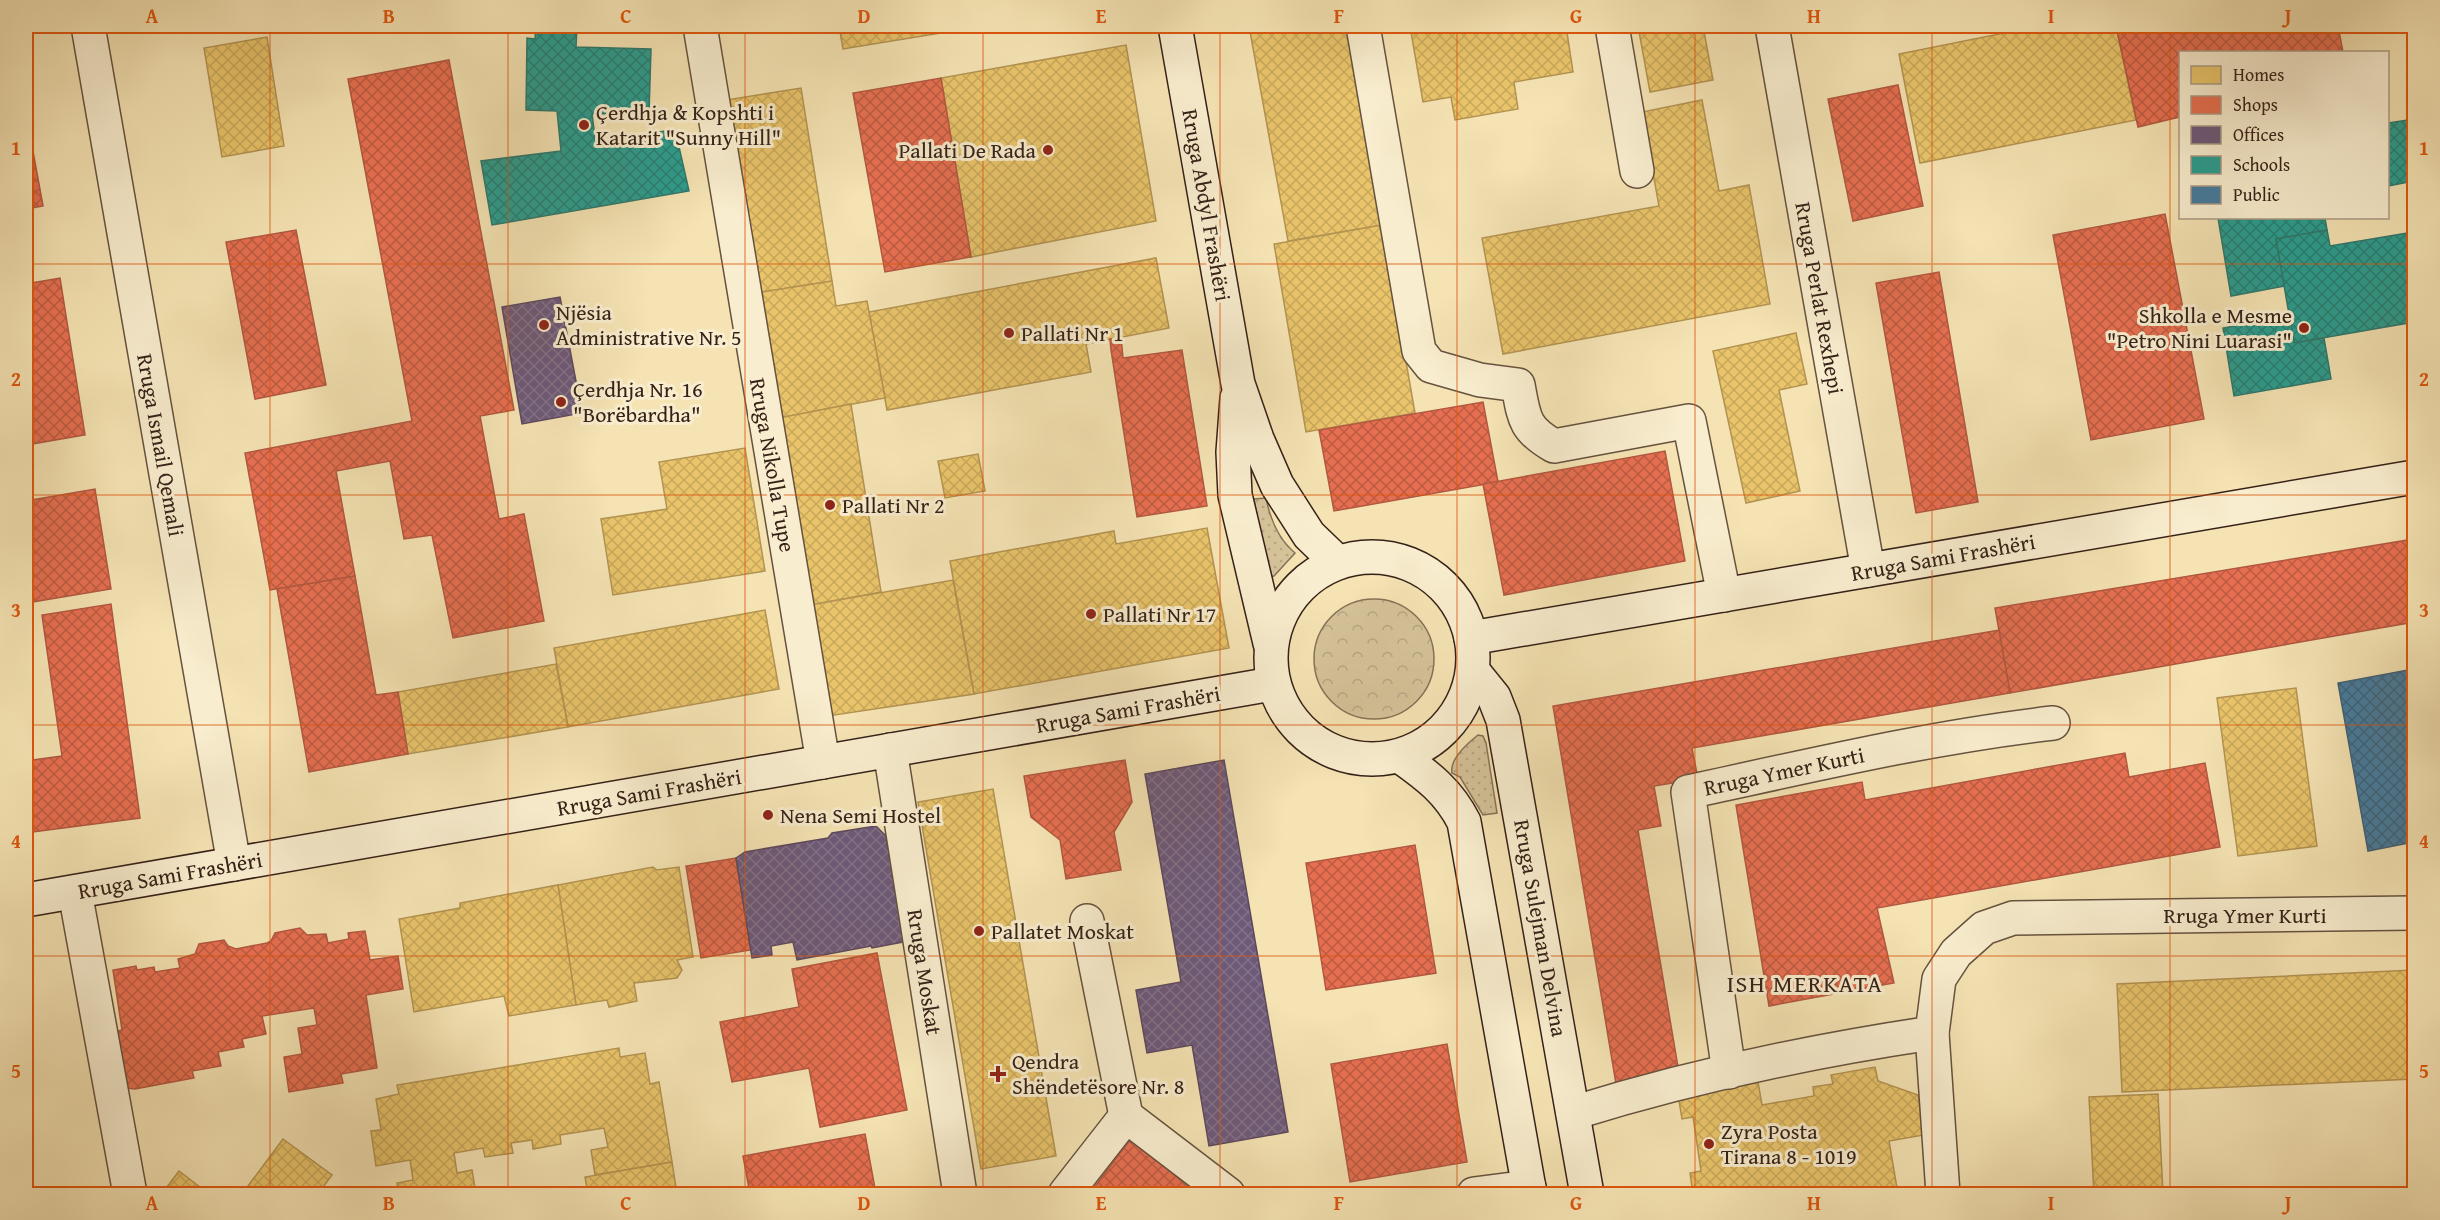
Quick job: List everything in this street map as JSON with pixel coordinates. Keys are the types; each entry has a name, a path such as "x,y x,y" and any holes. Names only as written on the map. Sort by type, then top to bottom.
{"street":[{"name":"Rruga Ismail Qemali","path":"88,26 234,864"},
{"name":"Rruga Nikolla Tupe","path":"700,26 823,762"},
{"name":"Rruga Abdyl Frashëri","path":"1175,26 1238,384 1257,439 1277,485 1309,535 1337,562"},
{"path":"1363,26 1419,351 1431,366 1480,381 1518,385 1523,415 1534,435 1554,446 1689,421 1724,595"},
{"path":"1612,26 1637,171"},
{"name":"Rruga Perlat Rexhepi","path":"1772,26 1868,570"},
{"name":"Rruga Abdyl Frashëri","path":"1238,384 1233,452 1235,495 1270,643"},
{"name":"Rruga Sami Frashëri","path":"1471,638 2415,477"},
{"path":"1359,557 1380,557 1402,560 1422,569 1454,598 1465,618 1471,638 1473,671 1461,708 1435,739 1401,757 1368,761 1336,755 1307,738 1286,714 1272,684 1270,643 1282,608 1306,580 1337,562 1359,557"},
{"name":"Rruga Sulejman Delvina","path":"1473,671 1494,696 1503,720 1587,1194"},
{"name":"Rruga Sami Frashëri","path":"26,900 1272,684"},
{"name":"Rruga Ymer Kurti","path":"1729,1072 1688,792 1886,749 2053,723"},
{"name":"Rruga Moskat","path":"890,750 960,1194"},
{"path":"1401,757 1439,785 1455,804 1464,822 1530,1191 1474,1194"},
{"path":"75,892 130,1194"},
{"name":"Rruga Ymer Kurti","path":"1943,1194 1932,1033 1939,979 1956,953 1984,928 2013,918 2415,913"},
{"path":"1087,921 1126,1116 1228,1194"},
{"path":"1573,1113 1729,1072 1932,1033"},
{"path":"1065,1194 1126,1116"}],"green space":[{"path":"1266,498 1276,528 1295,553 1274,576 1269,577 1266,571 1254,499"},
{"path":"1374,599 1397,603 1417,616 1430,636 1434,659 1430,682 1417,702 1397,715 1374,719 1351,715 1331,702 1318,682 1314,659 1318,636 1331,616 1351,603"},
{"path":"1478,735 1483,736 1486,743 1497,813 1483,815 1460,777 1452,773 1456,757"}],"building: Homes":[{"path":"839,26 984,26 843,49"},
{"path":"1249,26 1347,26 1382,225 1288,241"},
{"path":"1410,26 1566,26 1573,72 1514,82 1518,109 1455,120 1451,97 1423,102"},
{"path":"1638,26 1703,26 1713,80 1650,92"},
{"path":"2039,26 2116,26 2136,120 1920,163 1899,54"},
{"path":"267,37 284,146 222,157 204,48"},
{"name":"Pallati De Rada","path":"1126,45 1156,221 971,257 941,78"},
{"path":"801,88 832,281 756,293 726,100"},
{"path":"1702,100 1719,191 1749,185 1770,304 1503,354 1482,238 1659,206 1642,112"},
{"path":"1382,225 1415,413 1306,432 1274,244"},
{"name":"Pallati Nr 1","path":"1156,258 1169,328 1086,344 1091,372 887,410 869,312"},
{"path":"832,281 836,306 867,301 885,398 779,418 756,293"},
{"path":"1796,333 1807,384 1779,390 1800,491 1746,503 1713,351"},
{"name":"Pallati Nr 2","path":"851,404 881,592 810,605 779,418"},
{"path":"745,448 765,571 613,595 601,519 667,509 659,462"},
{"path":"978,454 985,491 945,498 938,461"},
{"name":"Pallati Nr 17","path":"1207,528 1229,648 974,694 950,561 1114,531 1116,544"},
{"path":"953,580 974,694 828,716 810,605"},
{"path":"765,610 779,689 568,727 554,648"},
{"path":"556,664 568,727 408,754 398,692"},
{"path":"2296,688 2317,846 2238,856 2217,698"},
{"name":"Pallatet Moskat","path":"993,789 1056,1156 981,1169 918,802"},
{"path":"653,867 657,870 679,867 693,957 677,960 682,970 677,978 634,983 637,1001 609,1007 607,1000 576,1005 558,885"},
{"path":"558,885 576,1005 509,1016 504,996 414,1012 399,919 460,908 460,903"},
{"path":"2414,970 2414,1079 2122,1092 2117,984"},
{"path":"619,1048 620,1057 645,1053 650,1084 659,1082 672,1162 595,1175 591,1150 608,1147 604,1128 560,1135 561,1144 533,1149 532,1140 511,1143 513,1153 485,1157 483,1148 454,1153 457,1173 472,1170 476,1194 399,1194 397,1183 413,1180 410,1160 376,1166 371,1131 381,1130 376,1099 399,1094 397,1085"},
{"path":"1875,1067 1878,1081 1918,1095 1924,1135 1889,1141 1898,1194 1806,1194 1806,1192 1693,1194 1690,1173 1701,1171 1693,1117 1682,1119 1678,1095 1758,1082 1762,1105 1814,1096 1813,1087 1833,1084 1831,1075"},
{"path":"2158,1094 2163,1194 2094,1194 2089,1097"},
{"path":"283,1139 332,1175 318,1194 242,1194"},
{"path":"672,1162 677,1194 588,1194 585,1177"},
{"path":"179,1171 209,1194 165,1194 164,1191"},
{"path":"2414,1190 2414,1194 2293,1194"}],"building: Shops":[{"path":"2116,26 2338,26 2343,51 2179,51 2179,117 2138,127"},
{"path":"449,60 514,410 480,416 499,519 524,514 544,621 453,638 432,535 404,539 390,461 336,471 355,576 270,590 245,453 412,421 348,79"},
{"path":"941,78 971,257 885,272 853,93"},
{"path":"1898,85 1923,206 1853,221 1828,99"},
{"path":"26,113 43,206 26,209"},
{"path":"2165,214 2204,419 2091,440 2053,235"},
{"path":"296,230 326,385 255,399 226,242"},
{"path":"1939,272 1978,502 1916,513 1876,283"},
{"path":"60,278 85,435 26,445 26,284"},
{"path":"1121,337 1123,358 1182,350 1207,506 1137,517 1110,339"},
{"path":"1483,402 1498,482 1334,511 1319,430"},
{"path":"1665,451 1685,561 1504,595 1483,484"},
{"path":"95,489 111,589 26,603 26,501"},
{"path":"2414,539 2414,622 2010,693 1995,608"},
{"path":"355,576 376,695 398,692 408,754 309,772 277,589"},
{"path":"111,604 140,818 33,832 26,761 62,756 42,615"},
{"path":"1999,630 2010,693 1692,748 1698,779 1654,786 1661,826 1638,830 1679,1073 1616,1084 1553,706"},
{"path":"2125,753 2129,777 2205,763 2220,847 1877,908 1894,983 1769,1006 1736,805 1862,782 1865,800"},
{"path":"1125,760 1132,802 1114,832 1121,870 1066,879 1060,840 1031,817 1024,776"},
{"path":"1415,845 1436,973 1326,990 1306,863"},
{"path":"736,858 751,950 701,958 686,866"},
{"path":"300,928 307,935 326,934 328,943 349,939 348,933 365,931 370,960 398,956 403,989 366,995 377,1068 341,1074 343,1083 289,1092 284,1057 302,1054 298,1028 317,1025 314,1008 262,1016 266,1034 242,1039 244,1047 218,1052 221,1066 192,1071 194,1078 135,1089 127,1088 114,1032 122,1030 113,970 136,966 137,970 154,967 155,972 180,968 178,959 195,954 199,944 224,940 228,946 236,949 267,943 271,941 275,933"},
{"path":"877,953 907,1110 820,1127 809,1068 732,1082 720,1022 799,1007 792,969"},
{"path":"1447,1044 1467,1162 1350,1182 1331,1064"},
{"path":"865,1134 876,1194 750,1194 743,1156"},
{"path":"1133,1136 1208,1194 1089,1194"}],"building: Offices":[{"path":"560,297 582,413 522,424 502,307"},
{"path":"1224,760 1288,1132 1209,1146 1192,1045 1147,1053 1136,990 1181,982 1145,774"},
{"path":"876,826 886,836 905,940 872,948 871,946 797,960 793,942 771,946 772,955 752,958 736,858 745,852 828,838 832,833"}],"building: Schools":[{"path":"463,26 490,26 464,30"},
{"path":"536,26 577,26 576,47 651,49 649,113 592,114 596,144 675,129 689,191 492,225 481,161 561,151 557,111 526,110 527,38 535,39"},
{"path":"2414,119 2414,181 2389,186 2389,123"},
{"path":"2218,219 2325,219 2327,230 2276,239 2285,286 2231,296"},
{"path":"2327,230 2330,246 2414,232 2414,322 2294,343 2276,239"},
{"path":"2290,316 2294,343 2324,338 2331,379 2234,396 2223,328"}],"building: Public":[{"path":"2414,669 2414,842 2368,851 2338,683"}],"place":[{"name":"Çerdhja & Kopshti i Katarit \"Sunny Hill\"","path":"584,125"},
{"name":"Pallati De Rada","path":"1048,150"},
{"name":"Njësia Administrative Nr. 5","path":"544,325"},
{"name":"Shkolla e Mesme \"Petro Nini Luarasi\"","path":"2304,328"},
{"name":"Pallati Nr 1","path":"1009,333"},
{"name":"Çerdhja Nr. 16 \"Borëbardha\"","path":"561,402"},
{"name":"Pallati Nr 2","path":"830,505"},
{"name":"Pallati Nr 17","path":"1091,614"},
{"name":"Nena Semi Hostel","path":"768,815"},
{"name":"Pallatet Moskat","path":"979,931"},
{"name":"Qendra Shëndetësore Nr. 8","path":"998,1074"},
{"name":"Zyra Posta Tirana 8 - 1019","path":"1709,1144"}],"district":[{"name":"ISH MERKATA","path":"1805,984"}]}
